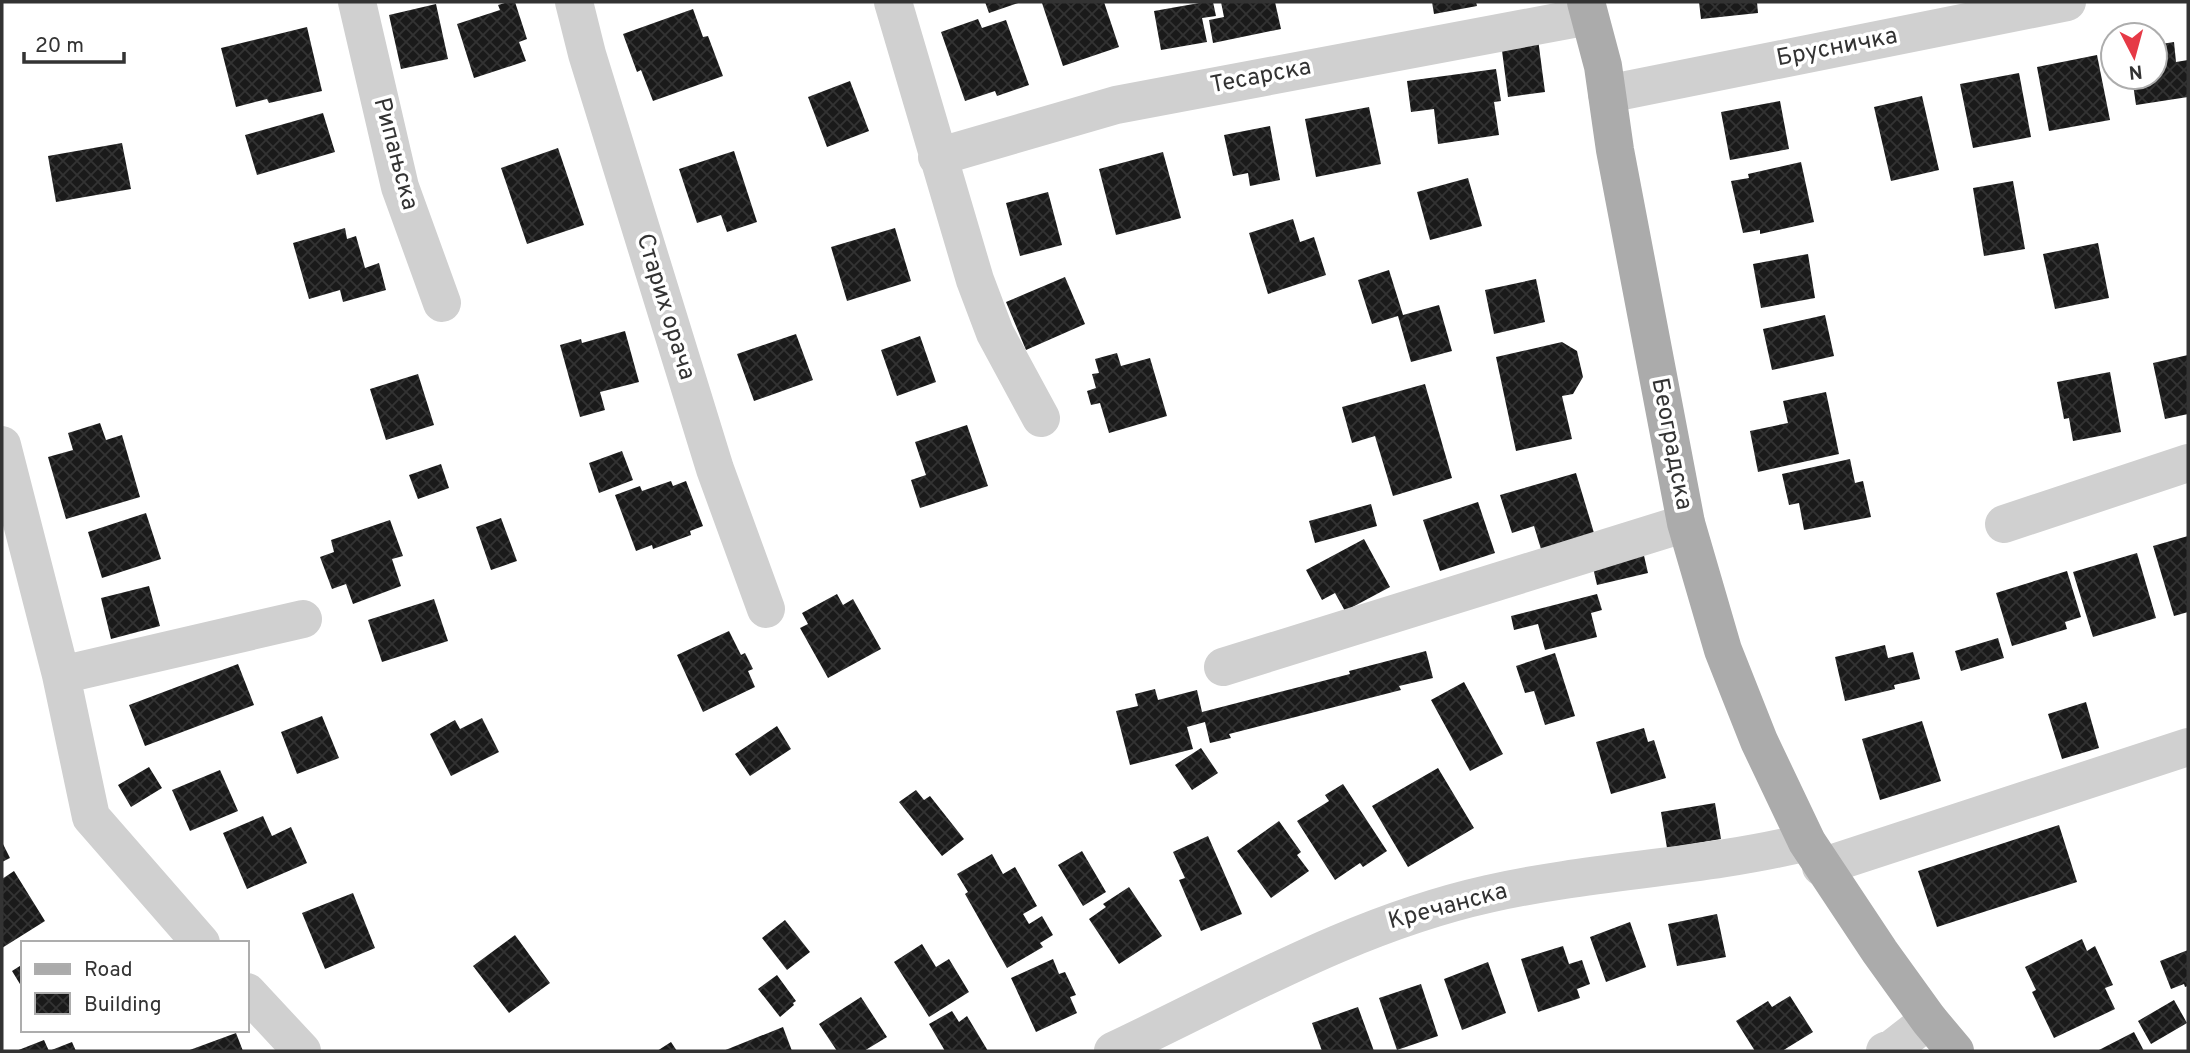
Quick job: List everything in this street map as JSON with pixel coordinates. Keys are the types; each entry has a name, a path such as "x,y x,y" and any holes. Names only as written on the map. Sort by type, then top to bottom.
{"main road":[{"name":"Београдска","path":"1588,9 1603,66 1615,150 1686,523 1723,650 1759,741 1814,855 1928,1020 1955,1051"}],"street":[{"name":"Рипањска","path":"357,2 400,187 442,303"},
{"name":"Старих орача","path":"573,2 715,469 766,609"},
{"path":"893,2 975,280 995,333 1041,418"},
{"name":"Брусничка","path":"1607,94 2067,2"},
{"name":"Тесарска","path":"937,157 1116,104 1588,9"},
{"path":"2,445 61,675 91,817 199,941"},
{"path":"2004,524 2188,463"},
{"path":"1223,667 1686,523"},
{"path":"61,675 303,619"},
{"path":"1814,855 2188,747"},
{"name":"Кречанска","path":"1113,1051 1272,972 1368,929 1486,894 1587,875 1756,855 1814,855"},
{"path":"248,993 302,1051"},
{"path":"1885,1051 1893,1048 1928,1020"}],"building":[{"path":"515,2 527,39 519,42 526,61 474,78 457,24 500,10 498,5"},
{"path":"985,2 1021,2 989,13"},
{"path":"1104,2 1119,47 1063,66 1042,3"},
{"path":"1213,2 1216,16 1202,18 1207,42 1161,50 1154,11"},
{"path":"1221,2 1275,2 1281,29 1213,43 1209,20 1224,17"},
{"path":"1432,2 1476,2 1477,6 1434,14"},
{"path":"1699,2 1757,2 1758,13 1701,19"},
{"path":"436,4 448,59 401,69 389,15"},
{"path":"693,9 703,37 708,36 723,76 653,101 641,70 637,72 623,34"},
{"path":"978,19 982,28 1006,20 1029,85 997,96 995,91 965,101 941,32"},
{"path":"307,27 322,91 269,103 267,99 236,107 221,48"},
{"path":"1538,39 1545,92 1508,97 1501,43"},
{"path":"2174,42 2176,62 2188,60 2188,97 2136,105 2134,91 2169,91 2169,43"},
{"path":"2097,55 2099,91 2104,91 2110,120 2049,131 2037,67"},
{"path":"1496,69 1501,101 1494,102 1499,135 1438,144 1434,109 1411,112 1407,81"},
{"path":"2019,73 2031,137 1973,148 1960,84"},
{"path":"850,81 869,131 827,147 808,97"},
{"path":"1922,96 1939,170 1891,181 1874,107"},
{"path":"1780,101 1789,149 1730,160 1721,112"},
{"path":"1369,107 1381,164 1316,177 1305,119"},
{"path":"323,113 335,152 257,175 245,135"},
{"path":"1270,126 1280,180 1250,186 1248,173 1233,176 1224,135"},
{"path":"122,143 131,189 56,202 48,156"},
{"path":"558,148 584,225 527,244 501,168"},
{"path":"734,151 757,222 727,232 721,215 697,223 679,169"},
{"path":"1163,152 1181,218 1116,235 1099,169"},
{"path":"1801,162 1814,222 1760,234 1760,230 1743,233 1731,181 1749,178 1748,174"},
{"path":"1468,178 1482,226 1430,240 1417,192"},
{"path":"2013,181 2025,249 1984,256 1973,188"},
{"path":"1048,192 1062,245 1020,256 1006,203"},
{"path":"1293,219 1300,242 1314,237 1326,275 1268,294 1249,233"},
{"path":"345,228 347,239 356,236 365,268 379,263 386,290 343,302 340,290 309,299 293,243"},
{"path":"895,228 911,281 847,301 831,247"},
{"path":"2098,243 2109,298 2055,309 2043,254"},
{"path":"1808,254 1815,298 1761,308 1753,264"},
{"path":"1389,270 1403,315 1439,305 1452,351 1411,362 1398,316 1372,324 1358,280"},
{"path":"1065,277 1085,324 1026,350 1006,302"},
{"path":"1536,279 1545,322 1494,334 1485,290"},
{"path":"1825,315 1834,356 1772,370 1763,329"},
{"path":"625,331 639,382 600,392 605,410 580,417 560,345 581,339 582,343"},
{"path":"796,334 813,380 754,401 737,354"},
{"path":"920,336 936,382 897,396 881,350"},
{"path":"1562,342 1577,351 1583,377 1573,394 1562,396 1572,439 1516,451 1496,357"},
{"path":"1117,353 1121,366 1150,358 1167,416 1109,433 1100,403 1091,405 1087,391 1096,388 1092,374 1099,373 1095,359"},
{"path":"2188,355 2188,414 2165,419 2153,363"},
{"path":"2110,372 2121,432 2073,441 2069,418 2064,419 2057,382"},
{"path":"418,374 434,425 386,440 370,389"},
{"path":"1425,384 1452,478 1393,496 1375,436 1352,443 1342,407"},
{"path":"1826,392 1839,454 1758,472 1750,431 1788,423 1783,401"},
{"path":"100,423 106,440 122,435 140,497 66,519 48,457 73,450 68,433"},
{"path":"967,425 988,486 920,508 911,480 926,475 915,442"},
{"path":"622,451 633,480 599,493 589,463"},
{"path":"1850,459 1855,483 1863,481 1871,517 1804,530 1799,503 1789,505 1782,474"},
{"path":"441,464 449,488 418,499 409,475"},
{"path":"1576,473 1594,533 1541,549 1534,526 1512,533 1500,495"},
{"path":"671,481 673,486 686,481 703,526 690,531 691,535 653,549 652,545 636,551 615,495 640,486 642,491"},
{"path":"1478,502 1495,553 1440,571 1423,520"},
{"path":"1371,504 1377,526 1315,543 1309,521"},
{"path":"146,513 161,559 102,578 88,532"},
{"path":"501,518 517,561 491,570 476,527"},
{"path":"390,520 403,556 392,559 401,586 353,604 346,584 332,589 320,557 334,552 331,540"},
{"path":"2188,536 2188,612 2174,616 2153,546"},
{"path":"1364,539 1390,587 1345,611 1335,593 1322,600 1306,570"},
{"path":"1642,547 1648,573 1597,585 1591,559"},
{"path":"2137,553 2156,618 2093,637 2073,572"},
{"path":"2067,571 2081,617 2065,622 2067,629 2012,646 1996,593"},
{"path":"149,586 160,626 111,639 101,598"},
{"path":"837,594 843,605 853,599 881,649 828,678 800,628 808,624 802,613"},
{"path":"1597,594 1602,610 1591,613 1597,637 1545,650 1538,624 1514,630 1511,616"},
{"path":"434,599 448,641 382,662 368,620"},
{"path":"729,631 741,655 745,653 753,669 748,671 755,687 703,712 677,655"},
{"path":"1998,638 2004,658 1961,671 1955,651"},
{"path":"1885,645 1888,658 1913,652 1920,679 1894,685 1895,689 1845,701 1835,657"},
{"path":"1426,651 1433,678 1399,686 1401,690 1229,734 1231,738 1210,743 1205,722 1187,727 1193,749 1130,765 1116,711 1138,706 1135,694 1155,689 1158,700 1197,690 1202,712 1350,674 1349,671"},
{"path":"1555,653 1575,716 1545,725 1534,691 1525,693 1516,666"},
{"path":"238,664 254,705 145,746 129,705"},
{"path":"1464,682 1503,754 1470,771 1431,700"},
{"path":"2086,702 2099,748 2062,759 2048,714"},
{"path":"322,716 339,758 297,774 281,732"},
{"path":"482,718 499,752 451,776 430,734 455,720 460,729"},
{"path":"1922,721 1941,781 1880,800 1862,739"},
{"path":"777,726 791,749 750,776 735,754"},
{"path":"1644,728 1648,742 1654,740 1666,778 1611,794 1596,742"},
{"path":"1201,748 1218,773 1192,790 1175,765"},
{"path":"149,767 162,788 131,807 118,785"},
{"path":"1438,768 1474,828 1408,867 1372,806"},
{"path":"220,770 238,811 190,831 172,790"},
{"path":"1343,784 1387,851 1363,867 1360,863 1335,880 1297,821 1329,801 1325,795"},
{"path":"916,790 924,800 930,796 964,839 942,856 899,802"},
{"path":"1715,803 1721,839 1667,848 1661,812"},
{"path":"263,816 272,836 291,827 307,863 247,889 223,833"},
{"path":"1279,821 1301,852 1297,855 1309,871 1271,898 1237,851"},
{"path":"2059,825 2077,882 1937,927 1918,871"},
{"path":"1208,836 1242,914 1201,931 1179,880 1185,878 1173,852"},
{"path":"2,842 10,858 2,862"},
{"path":"1082,851 1106,892 1083,906 1058,865"},
{"path":"992,854 1003,874 1015,867 1037,906 1023,914 1029,924 1042,916 1053,935 1040,943 1043,947 1007,968 965,894 968,892 957,874"},
{"path":"14,871 45,921 2,948 2,879"},
{"path":"1129,887 1162,936 1119,964 1089,919 1106,907 1103,904"},
{"path":"353,893 375,948 325,969 302,913"},
{"path":"1717,914 1726,957 1677,966 1668,924"},
{"path":"785,920 810,952 787,970 762,938"},
{"path":"1630,922 1646,967 1606,982 1590,937"},
{"path":"515,935 550,983 509,1013 473,966"},
{"path":"2082,939 2087,951 2095,946 2113,985 2105,988 2115,1009 2054,1038 2032,992 2036,990 2025,967"},
{"path":"922,944 936,967 949,959 969,992 929,1017 894,962"},
{"path":"1563,946 1569,964 1582,960 1590,984 1577,989 1580,998 1538,1012 1521,959"},
{"path":"2188,950 2188,986 2185,987 2184,984 2171,989 2160,961"},
{"path":"1053,959 1059,974 1065,972 1076,995 1070,997 1077,1013 1036,1032 1011,978"},
{"path":"1488,962 1506,1013 1462,1030 1444,979"},
{"path":"21,965 21,986 12,971"},
{"path":"777,975 796,1001 780,1017 758,989"},
{"path":"1421,984 1438,1036 1397,1050 1379,998"},
{"path":"1790,996 1813,1032 1782,1051 1755,1051 1736,1021 1768,1001 1772,1007"},
{"path":"861,997 887,1037 864,1051 837,1051 819,1024"},
{"path":"2174,1000 2187,1023 2151,1044 2138,1021"},
{"path":"1358,1007 1374,1051 1322,1051 1312,1023"},
{"path":"952,1011 959,1022 967,1016 988,1051 945,1051 929,1024"},
{"path":"783,1027 792,1051 723,1051"},
{"path":"2134,1032 2144,1051 2097,1051"},
{"path":"236,1033 243,1051 187,1051"},
{"path":"44,1040 49,1051 16,1051"},
{"path":"72,1042 76,1051 49,1051"},
{"path":"671,1042 677,1051 657,1051"}]}
